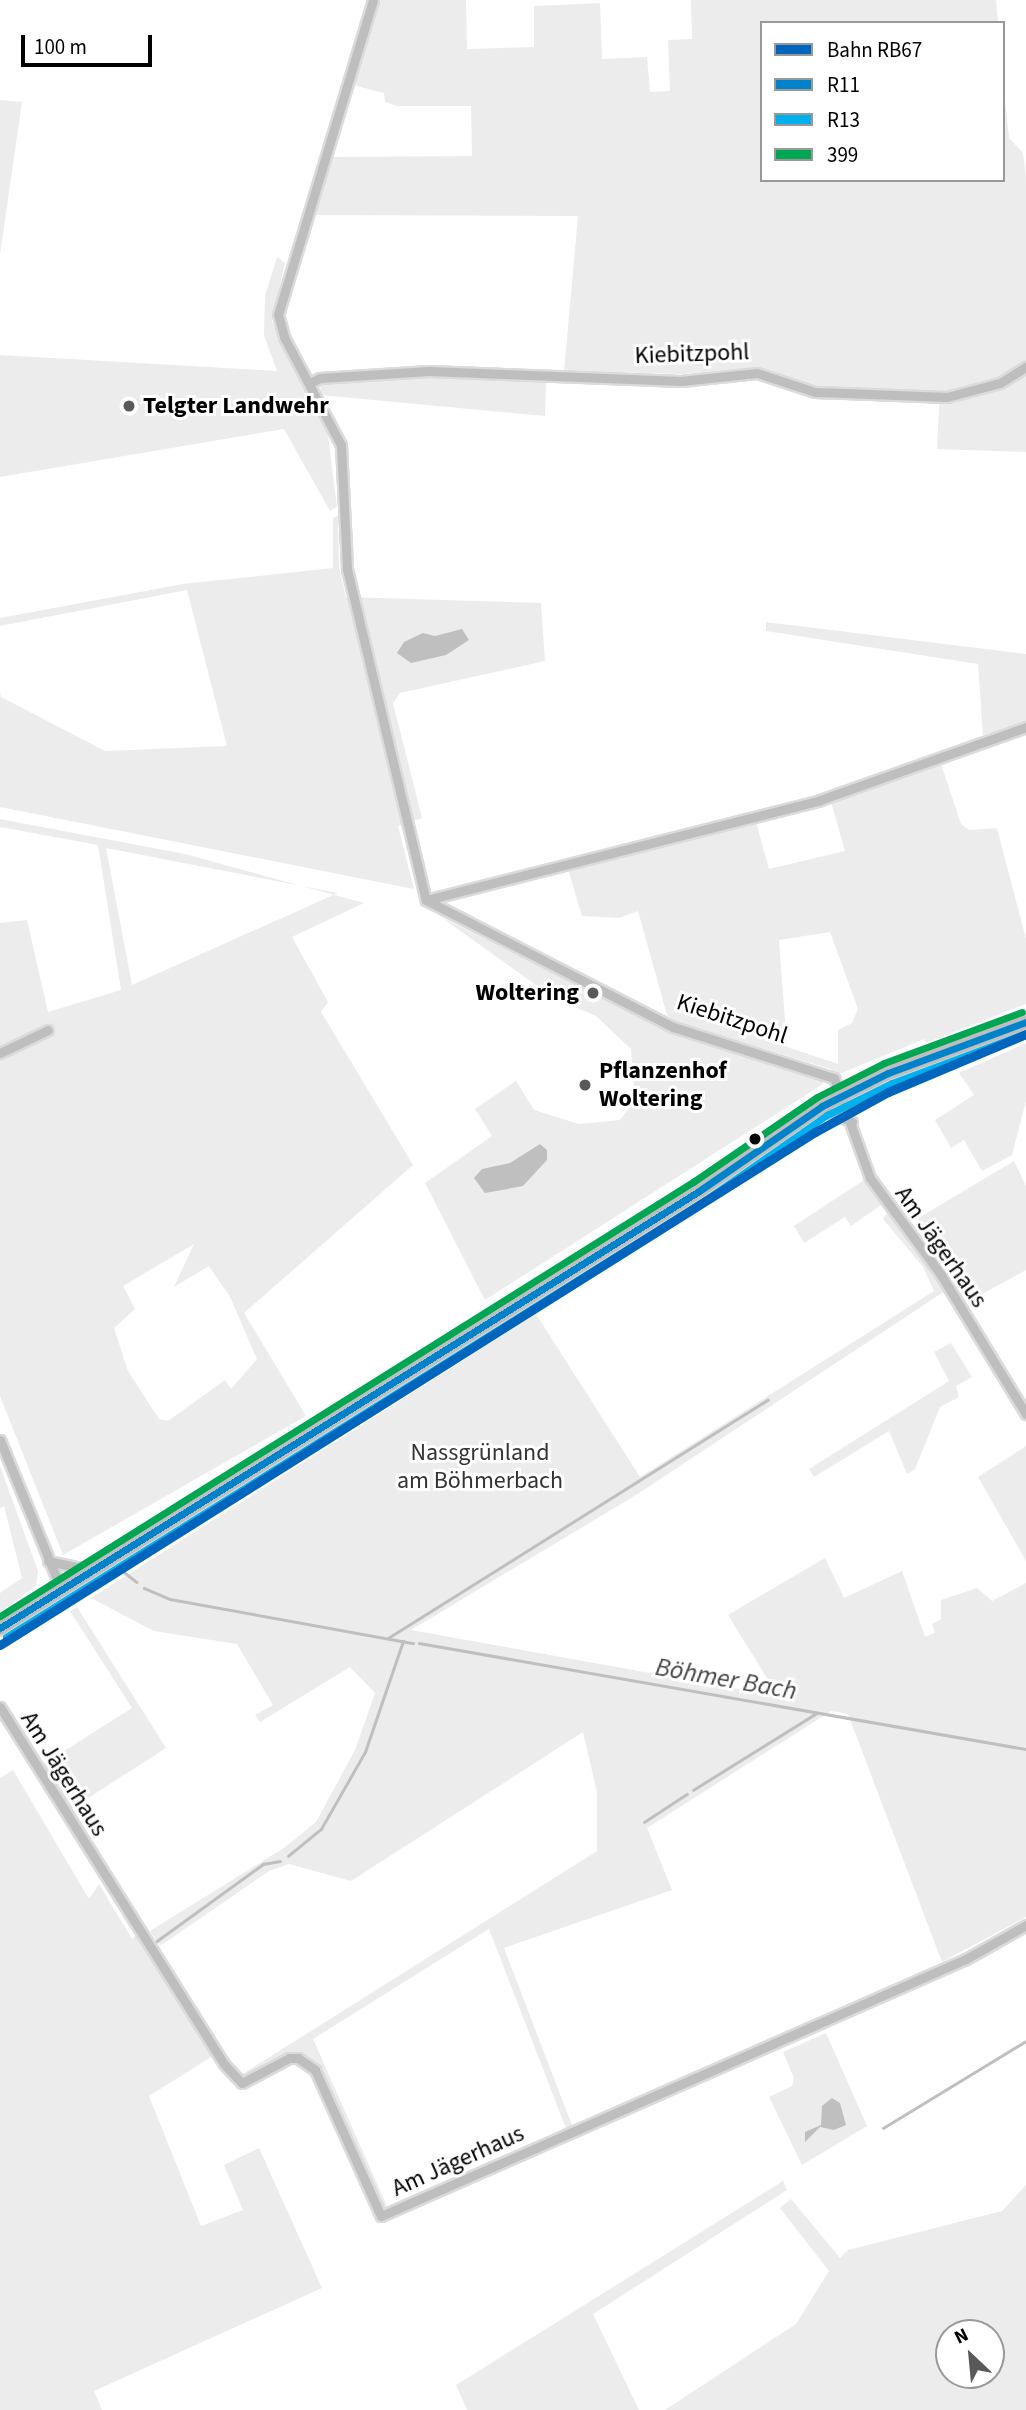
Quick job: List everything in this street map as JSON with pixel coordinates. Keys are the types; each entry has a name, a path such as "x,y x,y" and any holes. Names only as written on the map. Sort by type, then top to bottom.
{"main road":[{"path":"0,1628 699,1191 811,1112 842,1095 1026,1021"}],"street":[{"path":"373,0 279,304 284,338 341,445 347,569 426,900 820,800 1026,727"},
{"name":"Kiebitzpohl","path":"310,383 320,379 429,371 681,381 757,373 815,392 947,397 1000,383 1026,366"},
{"name":"Kiebitzpohl","path":"426,900 673,1027 825,1072 842,1095"},
{"path":"0,1053 48,1030"},
{"name":"Am Jägerhaus","path":"842,1095 870,1178 941,1275 1026,1414"},
{"path":"811,1112 832,1113 852,1122"},
{"path":"0,1440 61,1589"},
{"path":"48,1561 91,1570"},
{"name":"Am Jägerhaus","path":"0,1707 224,2064 242,2083 289,2058 298,2058 315,2070 381,2216 966,1959 1026,1925"}],"green space":[{"path":"379,0 466,0 467,49 534,47 534,6 600,3 602,59 647,57 650,92 670,91 668,40 692,39 691,0 996,0 998,21 760,21 760,182 1005,182 1005,99 1009,138 1023,153 1026,177 1026,452 937,449 940,391 819,387 759,367 683,374 564,371 578,216 316,215 332,157 472,156 471,106 397,106 385,102 384,93 353,85"},
{"path":"0,100 22,102 0,255"},
{"path":"277,257 285,263 272,321 328,435 337,507 330,511 284,429 0,477 0,355 277,371 264,335 265,296"},
{"path":"434,376 546,380 545,416 320,395 321,384"},
{"path":"338,516 339,567 346,597 541,603 545,661 400,693 393,703 422,818 398,826 414,889 0,807 0,692 1,697 105,751 227,746 187,590 0,626 0,618 183,584 333,568 333,518"},
{"path":"766,622 1026,654 1026,723 983,735 978,664 766,631"},
{"path":"941,764 961,824 969,830 997,828 1026,939 1026,1004 926,1043 924,1039 837,1075 830,1069 677,1022 667,1015 638,911 619,918 582,916 568,869 756,822 769,869 845,851 831,802","holes":["830,932 858,1009 852,1023 838,1030 838,1064 787,1047 779,940"]},
{"path":"0,819 185,854 302,886 106,848 132,985 334,895 364,903 292,937 328,1002 321,1012 413,1165 244,1313 306,1416 63,1555 0,1396 0,923 27,920 48,1012 121,990 98,845 0,827","holes":["194,1244 174,1287 209,1266 230,1297 257,1359 231,1389 225,1380 168,1421 159,1419 128,1371 114,1328 135,1309 123,1286"]},
{"path":"441,917 671,1032 820,1077 823,1084 485,1300 425,1183 492,1136 475,1109 516,1081 534,1110 579,1124 620,1120 635,1100 631,1049 596,1016 554,998","holes":["547,1160 523,1186 475,1178 482,1169"]},
{"path":"1026,1043 1026,1101 1012,1155 982,1171 964,1140 951,1148 935,1120 974,1095 959,1073"},
{"path":"1014,1161 1026,1186 1026,1270 973,1299 917,1219"},
{"path":"864,1180 881,1205 851,1226 845,1217 804,1243 794,1226"},
{"name":"Nassgrünland am Böhmerbach","path":"887,1213 945,1291 636,1495 411,1630 778,1696 728,1615 825,1558 844,1598 902,1571 925,1637 935,1633 932,1624 941,1619 941,1600 977,1588 992,1601 1026,1583 1026,1917 942,1962 848,1714 831,1711 647,1828 672,1890 504,1948 573,2128 567,2131 489,1929 313,2039 387,2206 383,2209 375,2200 318,2071 307,2058 287,2053 248,2077 241,2075 597,1851 597,1792 583,1732 351,1881 289,1864 269,1871 160,1946 150,1931 284,1848 316,1822 355,1750 375,1693 350,1667 260,1722 255,1715 273,1705 237,1644 154,1631 91,1598 536,1314 640,1477 934,1291 923,1267 883,1219"},
{"path":"951,1343 972,1377 956,1386 959,1397 940,1407 915,1469 907,1474 889,1431 814,1477 809,1469 949,1381 934,1352"},
{"path":"1026,1446 1026,1561 978,1477"},
{"path":"0,1466 38,1571 36,1586 0,1612 0,1593 22,1578 4,1506 0,1508"},
{"path":"77,1607 166,1748 68,1811 42,1765 132,1708 70,1611"},
{"path":"13,1770 89,1899 99,1884 132,1939 138,1933 216,2054 149,2096 201,2226 243,2210 224,2165 259,2148 322,2288 94,2391 102,2410 0,2410 0,1778"},
{"path":"826,2033 867,2126 802,2165 769,2097 792,2086 794,2078 783,2052"},
{"path":"783,2181 787,2190 593,2314 639,2410 467,2410 456,2385"},
{"path":"1026,2185 1026,2410 665,2410 796,2324 829,2271 780,2208 791,2199 840,2258 848,2250 1002,2211"}],"shaded area":[{"path":"462,629 469,640 446,655 411,663 397,653 404,642 423,633 435,636"},
{"path":"540,1144 547,1150 547,1160 523,1186 485,1193 474,1178 482,1169 510,1163"},
{"path":"832,2098 840,2103 846,2125 834,2130 820,2127 805,2142 805,2132 821,2125 822,2106"}],"waterway":[{"path":"388,1638 767,1400"},
{"name":"Böhmer Bach","path":"124,1572 137,1582"},
{"name":"Böhmer Bach","path":"144,1588 170,1599 413,1643"},
{"path":"288,1856 321,1829 365,1752 403,1641"},
{"name":"Böhmer Bach","path":"419,1643 1026,1749"},
{"path":"693,1790 815,1714"},
{"path":"644,1822 687,1794"},
{"path":"154,1943 263,1864 280,1861"},
{"path":"883,2128 1026,2041"}],"rail line":[{"name":"RB67","path":"0,1645 815,1132 888,1092 1026,1034"}],"transit line":[{"name":"399","path":"0,1616 693,1182 817,1097 884,1063 1022,1012"},
{"name":"R11","path":"0,1628 699,1191 822,1106 888,1073 1026,1022"},
{"name":"R13","path":"6,1637 705,1200 827,1115 892,1083 1026,1033"}],"place":[{"name":"Telgter Landwehr","path":"129,406"},
{"name":"Woltering","path":"593,993"},
{"name":"Pflanzenhof Woltering","path":"585,1085"}]}
